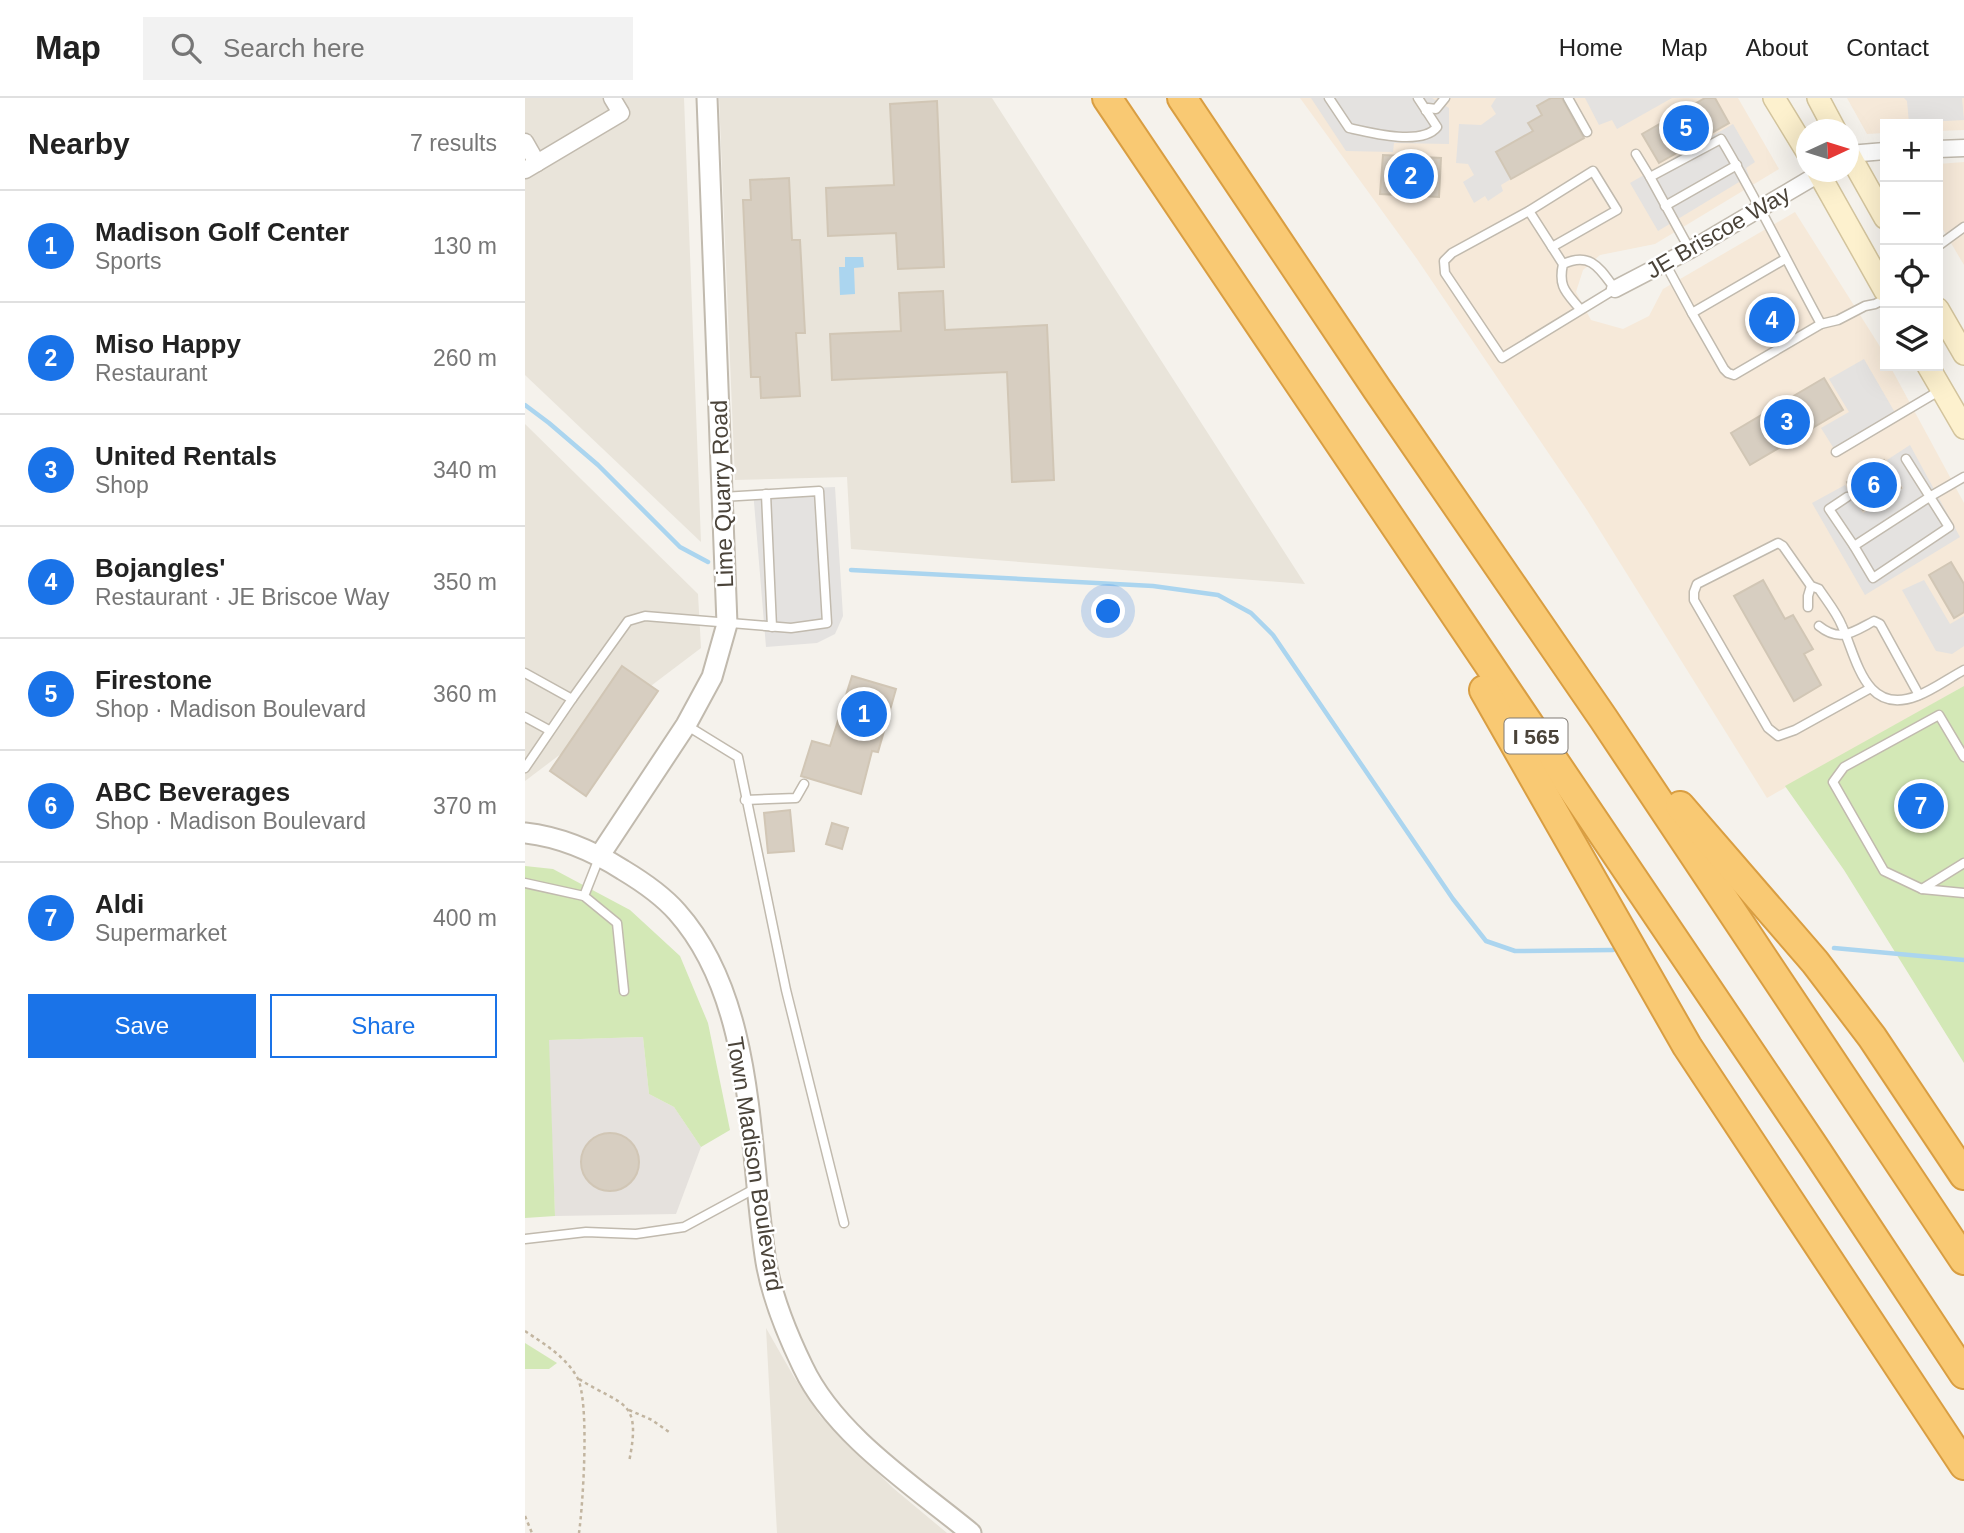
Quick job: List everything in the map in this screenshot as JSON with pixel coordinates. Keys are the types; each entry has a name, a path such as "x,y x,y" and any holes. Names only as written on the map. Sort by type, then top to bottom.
{"highway":[{"name":"I 565","path":"1108,98 1807,1136 1964,1374"},
{"name":"I 565","path":"1182,98 1603,718 1964,1260"},
{"path":"1404,539 1468,663 1687,1046 1964,1465"},
{"path":"1603,718 1815,962 1872,1037 1964,1175"}],"main road":[{"path":"1774,98 1796,134"},
{"path":"1818,98 1829,119"},
{"path":"1859,172 1880,209"},
{"path":"1825,182 1880,282"},
{"path":"1943,314 1958,331 1964,354"},
{"path":"1931,371 1964,428"}],"street":[{"path":"525,142 531,166 621,113 612,98"},
{"name":"Lime Quarry Road","path":"600,855 686,724 712,677 727,624 707,98"},
{"path":"1943,149 1964,148"},
{"path":"1859,153 1880,151"},
{"name":"JE Briscoe Way","path":"1615,289 1690,250 1804,182"},
{"name":"Town Madison Boulevard","path":"525,833 567,842 600,855 649,886 677,912 698,940 722,986 735,1031 751,1121 770,1276 777,1303 803,1368 833,1413 868,1448 971,1533"}],"lane":[{"path":"1329,98 1349,128 1386,136 1432,134 1437,127 1418,98"},
{"path":"1426,98 1427,109"},
{"path":"1427,109 1436,109 1445,98"},
{"path":"1568,98 1587,132"},
{"path":"1650,177 1721,139 1821,324"},
{"path":"1636,154 1690,250"},
{"path":"1665,206 1737,165"},
{"path":"1552,247 1617,209 1593,171 1528,211 1451,253 1444,261 1445,273 1502,358 1615,289 1596,265 1585,259 1574,259 1563,264"},
{"path":"1528,211 1563,264 1563,288 1580,309"},
{"path":"1939,245 1964,227"},
{"path":"1692,313 1785,259"},
{"path":"1665,263 1724,369 1734,375 1821,324 1837,320 1880,301"},
{"path":"1836,452 1942,390"},
{"path":"1847,497 1829,509 1873,578 1949,527 1906,459"},
{"path":"1854,546 1964,477"},
{"path":"525,768 549,730 628,621 635,617 791,628 827,623 820,491 722,497"},
{"path":"766,494 772,627"},
{"path":"1869,689 1795,730 1778,736 1768,728 1694,600 1693,592 1697,584 1778,543 1783,546 1811,586 1819,589 1842,625 1869,689 1888,699 1900,700 1919,695 1964,670"},
{"path":"1808,607 1811,586"},
{"path":"1819,626 1828,634 1845,636 1874,621 1880,624 1919,695"},
{"path":"525,673 572,699"},
{"path":"1964,757 1939,715 1843,768 1833,782 1884,871 1922,889 1964,893"},
{"path":"525,717 549,730"},
{"path":"686,724 738,757 786,990 844,1223"},
{"path":"745,800 796,799 804,784"},
{"path":"584,896 600,855"},
{"path":"1922,889 1964,863"},
{"path":"525,883 584,896 617,923 624,991"},
{"path":"525,1239 586,1232 636,1234 684,1227 758,1188"}],"path":[{"path":"525,1331 564,1359 579,1379 669,1432"},
{"path":"579,1379 584,1489 579,1533"},
{"path":"629,1410 633,1442 629,1462"},
{"path":"525,1516 532,1533"}],"shaded area":[{"path":"525,98 684,98 701,542 525,375"},
{"path":"719,98 992,98 1305,584 851,549 847,477 735,480"},
{"path":"1300,98 1738,98 1779,169 1655,244 1600,255 1583,270 1576,292 1591,320 1623,329 1649,316 1663,289 1795,212 1879,345 1880,371 1893,371 1964,503 1964,686 1767,798 1587,510 1417,259"},
{"path":"1311,98 1432,98 1449,108 1449,144 1394,143 1393,152 1346,151"},
{"path":"1496,98 1551,98 1537,106 1542,115 1529,123 1533,131 1496,152 1511,179 1501,185 1503,191 1488,201 1485,196 1474,203 1463,182 1474,175 1468,164 1456,163 1459,124 1481,125 1496,114 1491,106"},
{"path":"1585,98 1672,98 1617,129 1612,120 1599,125"},
{"path":"1847,98 1964,98 1964,130 1943,131 1943,119 1880,119 1880,133 1867,134"},
{"path":"1904,98 1962,98 1964,120 1909,119 1907,101"},
{"path":"1733,124 1755,162 1746,168 1749,176 1658,231 1630,183"},
{"path":"1964,162 1964,265 1943,229 1943,164"},
{"path":"1864,359 1897,416 1836,452 1821,428 1849,412 1829,379"},
{"path":"525,424 698,594 701,648 525,781"},
{"path":"1910,445 1960,537 1865,595 1812,503 1845,485 1863,513 1903,488 1887,460"},
{"path":"835,487 843,616 835,634 817,643 766,647 753,490"},
{"path":"1924,580 1950,624 1964,616 1964,646 1952,654 1936,651 1902,590"},
{"path":"643,1037 649,1094 674,1107 701,1147 676,1214 555,1216 548,1040"},
{"path":"766,1328 820,1416 893,1488 947,1533 777,1533"}],"green space":[{"path":"1964,686 1964,1063 1844,870 1785,786"},
{"path":"525,866 553,869 630,910 680,956 708,1023 730,1130 701,1147 674,1107 649,1094 643,1037 549,1040 555,1216 525,1218"},
{"path":"525,1343 557,1363 549,1369 525,1369"}],"water":[{"path":"845,257 863,257 864,267 854,268 855,294 840,295 839,267 845,267"}],"building":[{"path":"1551,98 1562,98 1584,138 1511,179 1496,152 1533,131 1528,123 1542,115 1537,106"},
{"path":"1705,98 1715,98 1729,123 1659,163 1642,134"},
{"path":"937,101 944,267 898,269 896,233 828,236 826,188 894,185 890,104"},
{"path":"1383,155 1441,158 1439,197 1380,194"},
{"path":"789,178 792,240 800,240 805,333 796,333 800,396 761,398 760,377 751,377 743,200 751,200 750,180"},
{"path":"943,291 945,330 1047,325 1054,480 1012,482 1007,372 832,380 830,334 901,331 899,293"},
{"path":"1824,378 1843,410 1750,465 1731,433"},
{"path":"1884,460 1901,488 1863,510 1847,482"},
{"path":"1951,562 1964,584 1964,612 1954,618 1929,575"},
{"path":"1763,580 1785,619 1793,615 1813,649 1804,654 1821,685 1794,701 1734,596"},
{"path":"622,666 658,691 586,796 550,771"},
{"path":"852,676 896,689 878,752 872,751 861,794 801,776 812,741 830,746"},
{"path":"790,810 794,851 768,853 764,813"},
{"path":"832,823 848,828 842,849 826,844"},
{"path":"604,1133 616,1133 631,1141 639,1156 639,1168 631,1183 616,1191 604,1191 589,1183 581,1168 581,1156 589,1141"}],"waterway":[{"path":"525,405 598,465 680,547 708,562"},
{"path":"851,570 1153,586 1218,595 1251,613 1273,635 1453,899 1486,941 1515,951 1613,950"},
{"path":"1834,948 1964,960"}],"place":[{"name":"Firestone","path":"1686,128"},
{"name":"Miso Happy","path":"1411,176"},
{"name":"Bojangles'","path":"1772,320"},
{"name":"United Rentals","path":"1787,422"},
{"name":"ABC Beverages","path":"1874,485"},
{"name":"Madison Golf Center","path":"864,714"},
{"name":"Aldi","path":"1921,806"}]}
